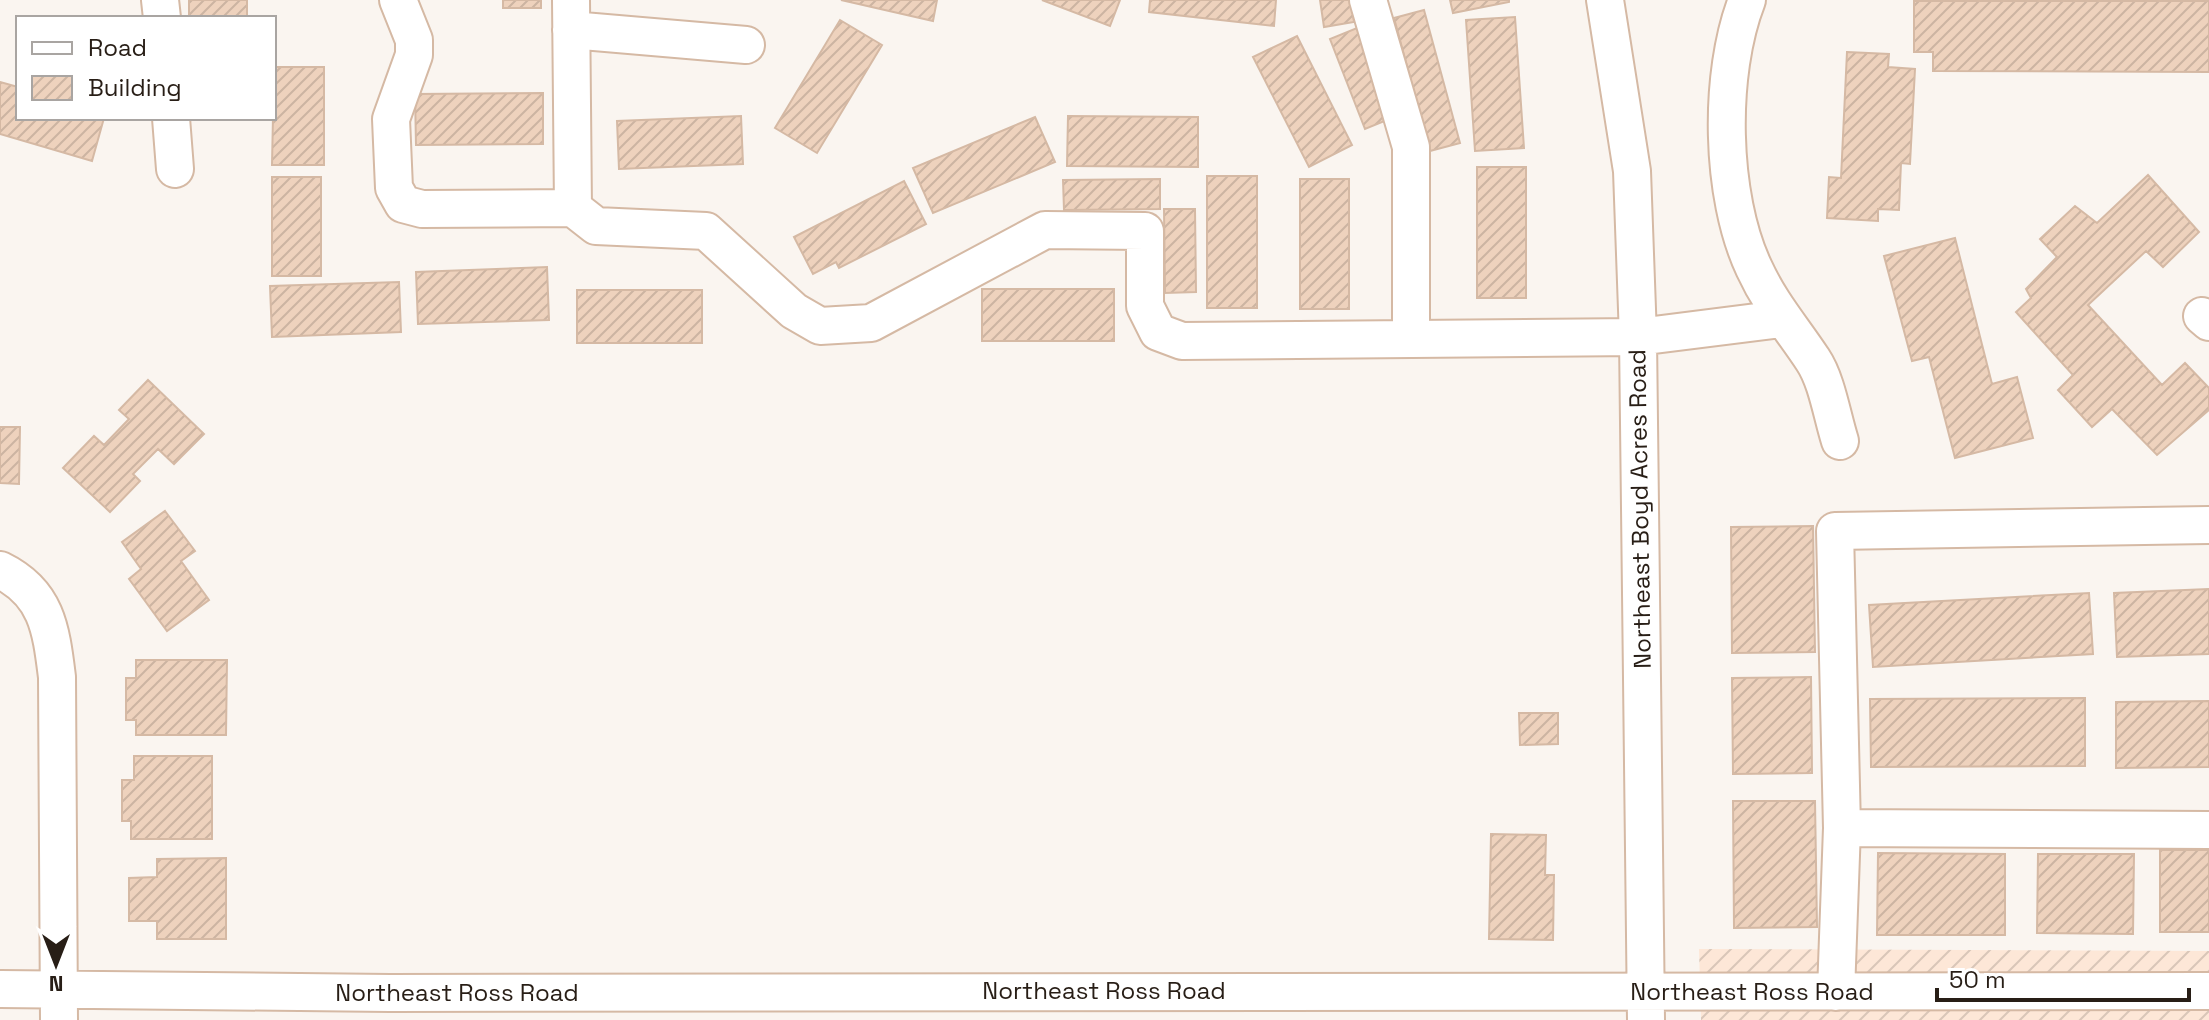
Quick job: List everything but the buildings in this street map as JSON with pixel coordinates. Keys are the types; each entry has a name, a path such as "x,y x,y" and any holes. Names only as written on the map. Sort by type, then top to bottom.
{"street":[{"path":"398,0 414,40 414,55 391,119 394,188 403,204 422,209 573,208 596,226 706,231 794,311 820,326 871,323 1045,230 1145,231 1145,306 1158,332 1182,341 1638,337 1780,319"},
{"path":"1368,0 1411,147 1411,337"},
{"name":"Northeast Boyd Acres Road","path":"1605,0 1632,171 1638,337 1645,1006"},
{"path":"1747,0 1732,61 1728,128 1732,199 1752,266 1780,319 1815,362 1840,441"},
{"path":"573,208 571,15 746,45"},
{"path":"171,120 175,169"},
{"path":"1836,992 1842,828 1835,531 2209,525"},
{"path":"0,570 21,580 39,600 52,635 57,677 58,1005"},
{"path":"1842,828 2209,830"},
{"name":"Northeast Ross Road","path":"0,989 58,1005 390,1007 1645,1006 1836,992 2209,991"}],"shaded area":[{"path":"1699,949 2209,951 2209,1020 1701,1020"}]}
